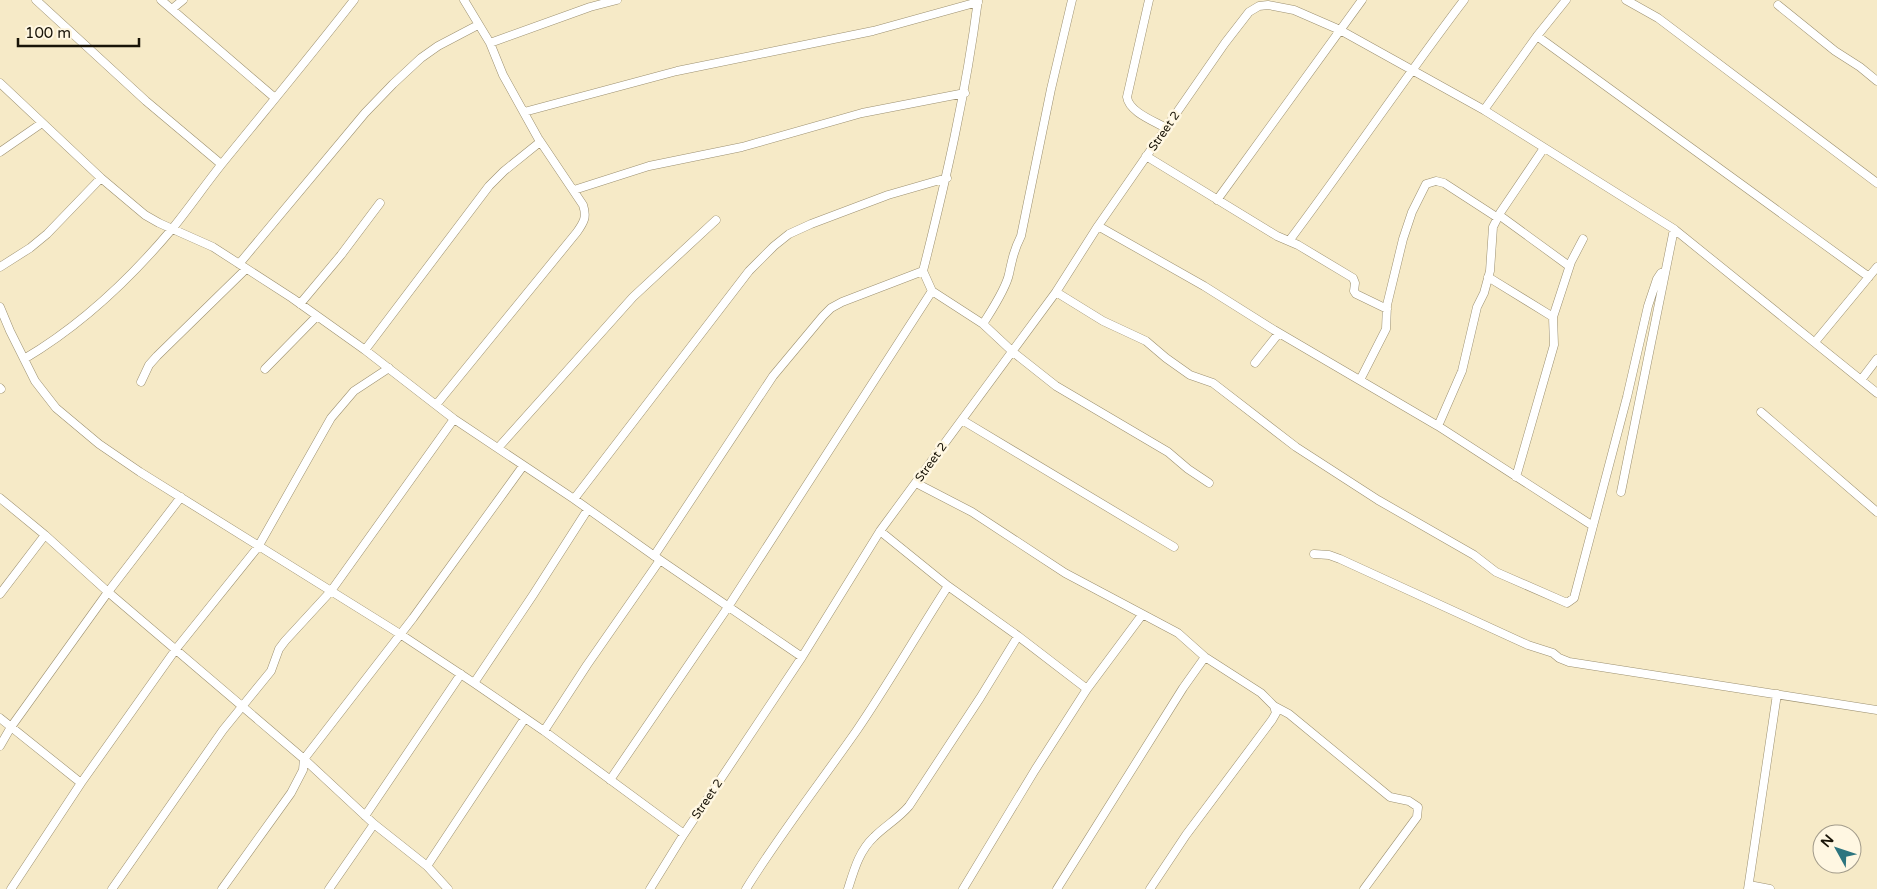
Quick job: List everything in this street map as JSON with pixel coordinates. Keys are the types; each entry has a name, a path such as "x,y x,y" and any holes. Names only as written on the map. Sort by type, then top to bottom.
{"street":[{"path":"36,0 146,101 221,164"},
{"path":"161,0 275,98"},
{"path":"172,9 183,0"},
{"path":"24,359 46,346 93,308 132,272 172,228 221,164 354,0"},
{"path":"436,405 583,223 586,212 574,190 540,142 504,75 490,43 464,0"},
{"path":"490,43 590,7 617,0"},
{"path":"983,324 1009,275 1013,253 1021,236 1051,89 1072,0"},
{"path":"1149,0 1126,97 1132,108 1166,128"},
{"path":"1217,200 1362,0"},
{"path":"1289,241 1358,148 1412,69 1464,0"},
{"path":"1484,110 1537,36 1566,0"},
{"path":"1626,0 1658,18 1877,183"},
{"path":"524,112 677,72 873,31 978,1 965,93 947,178 923,270 932,291 983,324 1013,352 1056,386 1168,452 1209,483"},
{"name":"Street 2","path":"650,889 684,834 802,657 880,531 1056,292 1146,156 1249,12 1259,6 1268,5 1294,10 1340,30"},
{"path":"1778,5 1835,51 1860,67 1877,81"},
{"path":"141,382 149,365 243,267 365,113 420,58 438,46 478,25"},
{"path":"1340,30 1484,110 1674,229 1877,392"},
{"path":"1537,36 1869,277"},
{"path":"0,83 101,178 145,214 206,244 300,304 365,350 454,418 802,657"},
{"path":"574,190 649,166 742,147 862,113 965,93"},
{"path":"0,152 42,123"},
{"path":"365,350 489,186 504,171 540,142"},
{"path":"1438,426 1462,371 1477,307 1488,277 1492,259 1491,241 1493,227 1498,216 1544,148"},
{"path":"1146,156 1277,236 1353,278 1356,283 1354,291 1356,294 1387,309"},
{"path":"0,267 30,248 47,234 101,178"},
{"path":"574,499 744,278 774,246 789,234 810,224 888,195 947,178"},
{"path":"1360,380 1386,329 1387,309 1403,239 1412,212 1426,184 1436,182 1444,184 1498,216 1569,266"},
{"path":"300,304 341,255 380,203"},
{"path":"498,448 633,297 716,220"},
{"path":"1098,226 1204,286 1279,333 1461,439 1516,478 1593,526"},
{"path":"1621,492 1674,229"},
{"path":"1516,478 1554,345 1553,317 1569,266 1583,239"},
{"path":"1815,342 1877,267"},
{"path":"544,732 768,382 823,316 836,304 923,270"},
{"path":"1056,292 1103,321 1146,341 1190,375 1213,383 1296,447 1378,500 1474,555 1496,572 1568,603 1574,598 1627,397 1648,306 1657,279 1664,272"},
{"path":"1488,277 1553,317"},
{"path":"610,780 728,607 932,291"},
{"path":"0,307 10,332 35,381 56,408 99,444 258,547 400,634 461,674 525,718 684,834"},
{"path":"265,369 317,316"},
{"path":"1255,363 1279,333"},
{"path":"1861,380 1877,359"},
{"path":"11,889 81,783 176,649 258,547 331,418 354,391 388,368"},
{"path":"1761,412 1877,512"},
{"path":"112,889 242,707 271,671 285,641 331,591 454,418"},
{"path":"962,420 1174,547"},
{"path":"222,889 291,793 303,770 304,759 400,634 523,466"},
{"path":"916,483 972,512 1065,573 1142,616 1163,624 1178,633 1205,656 1262,693 1274,706 1289,714 1390,797 1408,801 1418,807 1418,817 1364,889"},
{"path":"0,746 11,727 108,592 182,497"},
{"path":"0,498 304,759 374,824 427,866 439,886 448,889"},
{"path":"474,683 533,596 588,509"},
{"path":"880,531 948,586 1018,636 1087,689"},
{"path":"0,594 45,535"},
{"path":"1314,554 1329,555 1340,559 1528,645 1553,653 1569,662 1877,710"},
{"path":"746,889 885,688 948,586"},
{"path":"963,889 1030,778 1087,689 1142,616"},
{"path":"848,889 856,864 864,849 873,838 899,817 909,806 970,714 1018,636"},
{"path":"1057,889 1205,656"},
{"path":"365,816 461,674"},
{"path":"1770,889 1749,887 1777,694"},
{"path":"1150,889 1186,835 1272,720 1276,712 1274,706"},
{"path":"0,718 81,783"},
{"path":"427,866 525,718"},
{"path":"329,889 374,824"}]}
